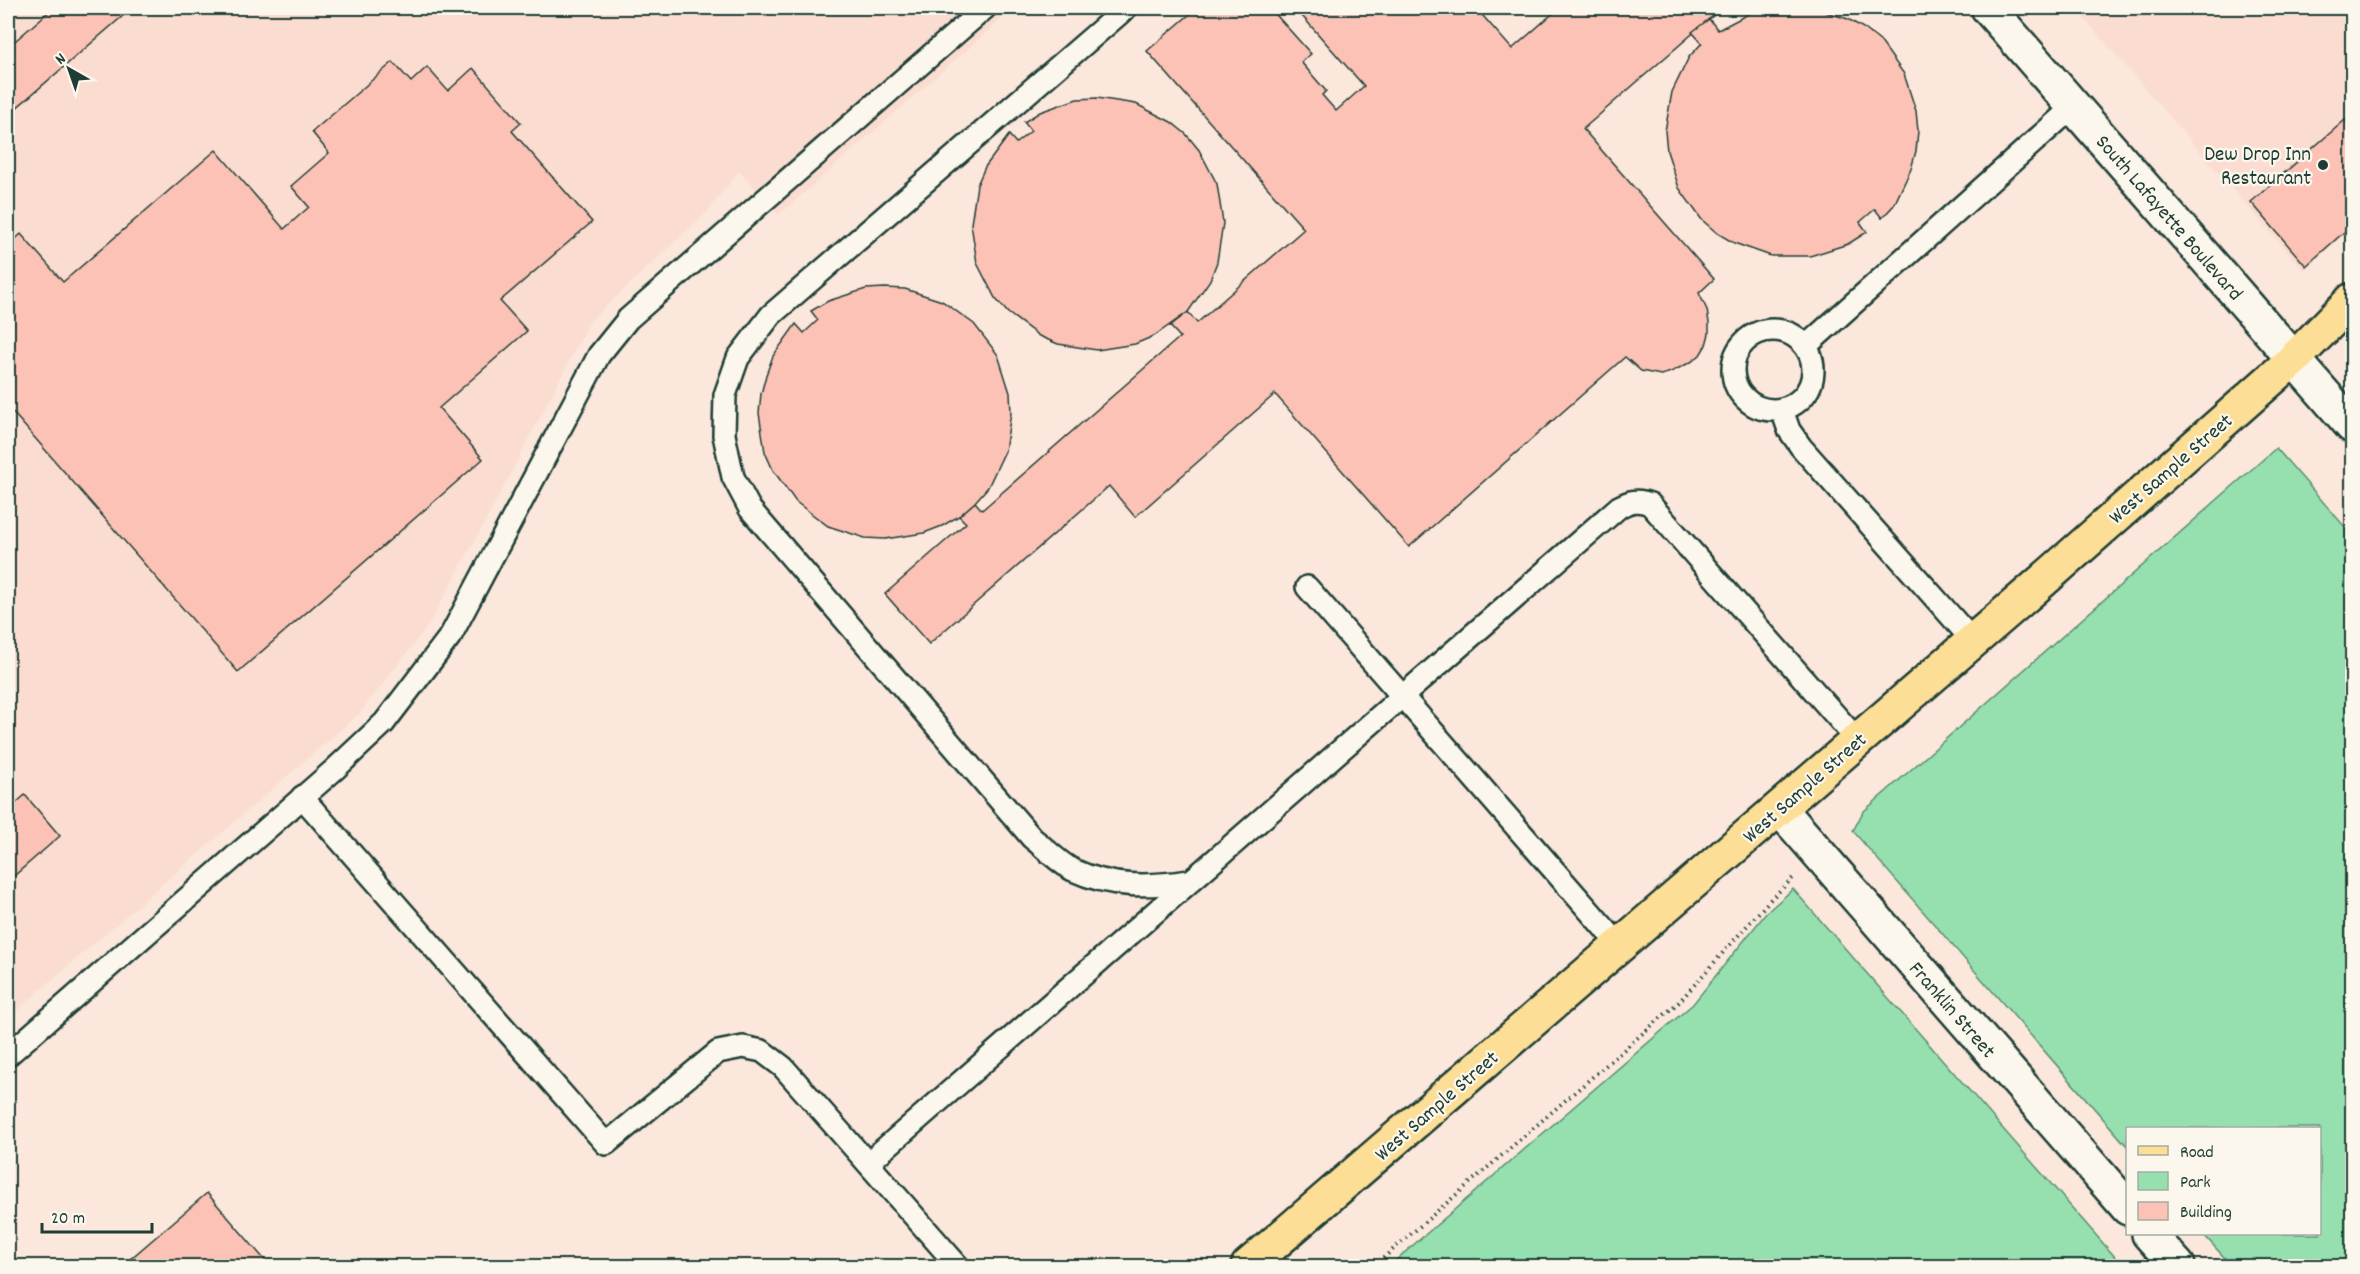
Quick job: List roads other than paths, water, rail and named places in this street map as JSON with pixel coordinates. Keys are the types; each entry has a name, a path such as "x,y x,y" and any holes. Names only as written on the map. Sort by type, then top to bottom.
{"main road":[{"name":"West Sample Street","path":"1248,1266 1973,641 2294,359 2352,300"}],"street":[{"name":"South Lafayette Boulevard","path":"1988,8 2352,426"},
{"name":"Franklin Street","path":"1780,808 2126,1207"},
{"path":"2151,1235 2178,1266"}],"lane":[{"path":"8,1055 384,723 451,635 599,355 628,319 985,8"},
{"path":"1126,8 771,315 738,358 725,394 724,435 733,477 750,509 1032,838 1072,870 1121,885 1152,886 1190,880"},
{"path":"1806,346 2074,106"},
{"path":"1773,329 1791,333 1806,346 1814,371 1804,396 1782,410 1763,409 1745,400 1735,384 1733,365 1740,347 1754,334 1773,329"},
{"path":"1782,410 1790,430 1801,447 1973,641"},
{"path":"868,1163 1610,515 1629,502 1641,500 1650,504 1858,741"},
{"path":"1307,587 1620,946"},
{"path":"302,797 606,1144 718,1052 742,1047 762,1051 783,1067 958,1266"}],"place":[{"name":"Dew Drop Inn Restaurant","path":"2323,165"}]}
